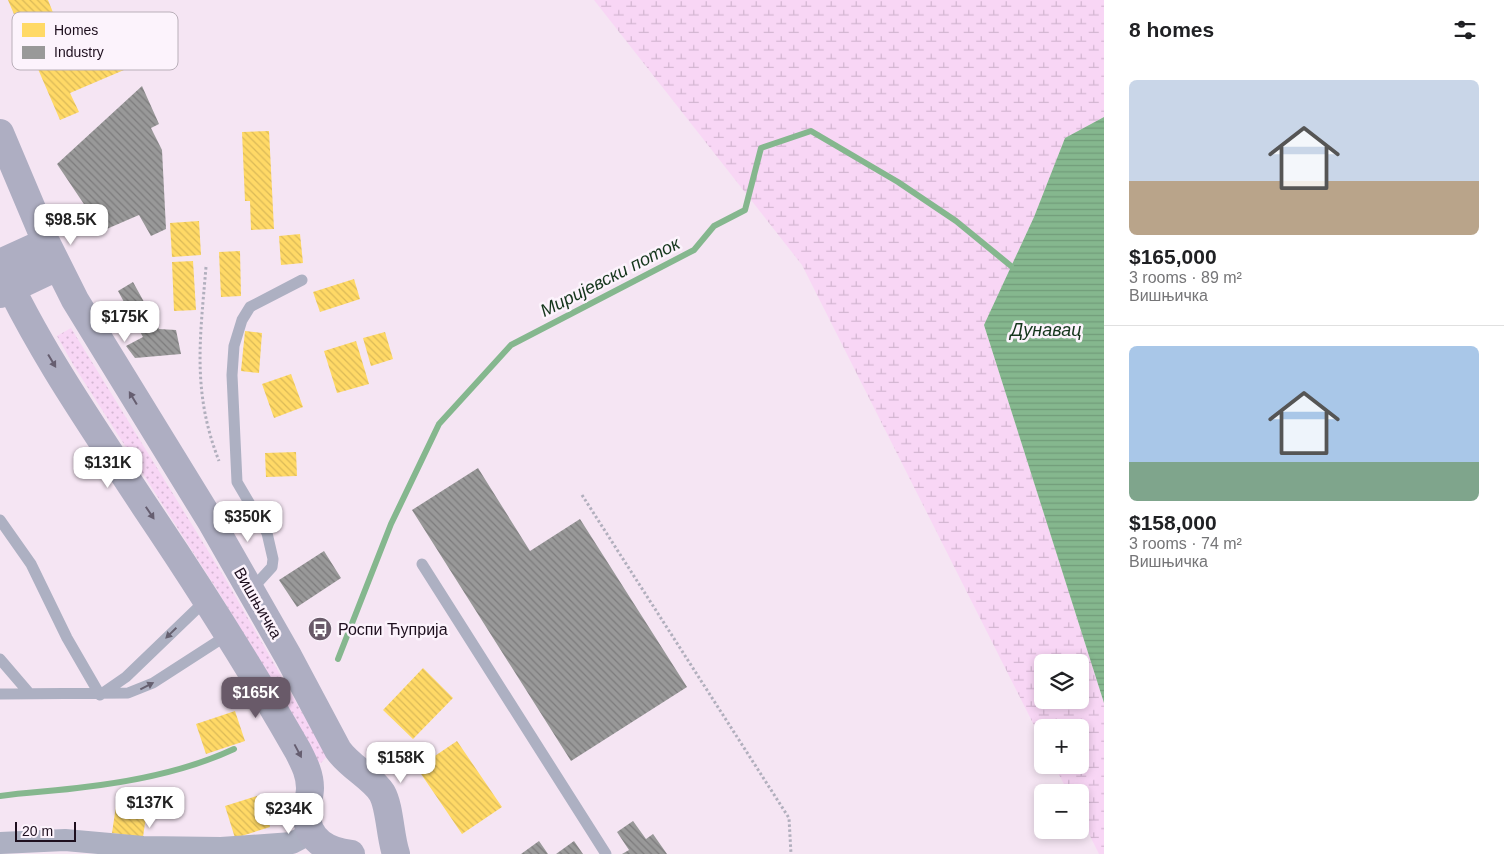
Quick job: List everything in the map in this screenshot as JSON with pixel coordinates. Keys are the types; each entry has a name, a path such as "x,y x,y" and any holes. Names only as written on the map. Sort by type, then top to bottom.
{"street":[{"name":"Вишњичка","path":"0,133 57,267 89,325 212,523 251,590 338,750 345,760 382,794 396,854"},
{"path":"3,278 46,242"},
{"path":"3,278 57,267"},
{"path":"3,278 85,416 207,599 305,764 309,777 307,816 333,849"},
{"path":"309,799 314,789 333,776 355,774 366,778"},
{"path":"0,843 65,840 143,847 241,847 292,843 333,849 371,846 382,833 387,816"}],"lane":[{"path":"251,590 272,567 272,552 267,533 237,482 232,374 237,333 242,320 253,304 283,291 302,280"},
{"path":"0,520 31,564 66,638 100,695"},
{"path":"422,564 606,854"},
{"path":"100,695 126,677 207,599"},
{"path":"0,694 100,695 128,693 141,689 228,634"},
{"path":"0,659 30,694"}],"path":[{"path":"206,267 198,358 202,404 209,436 220,464 228,476 237,482"},
{"path":"582,495 789,818 791,854"}],"green space":[{"path":"594,0 1104,0 1104,117 1065,138 1034,217 984,325 1088,654 1034,654 1034,709 1089,709 1089,656 1104,703 1104,854 1099,854 1089,834 1089,784 1064,784 1059,774 1089,774 1089,719 1034,719 1034,725 802,265"},
{"path":"71,328 226,580 327,756 321,763 318,762 221,596 74,366 57,336"}],"water":[{"name":"Дунавац","path":"1104,117 1104,703 984,325 1034,217 1065,138"}],"building: Homes":[{"path":"8,0 48,0 53,12 13,12"},
{"path":"38,70 124,70 70,93 79,112 60,120"},
{"path":"269,131 274,229 251,230 250,201 245,201 242,132"},
{"path":"199,221 201,255 172,257 170,223"},
{"path":"300,234 303,263 281,265 279,236"},
{"path":"240,251 241,296 221,297 219,252"},
{"path":"193,261 196,310 174,311 172,262"},
{"path":"354,279 360,299 320,312 313,292"},
{"path":"245,331 262,333 259,373 241,371"},
{"path":"385,332 393,359 371,366 363,338"},
{"path":"356,341 369,384 337,393 324,351"},
{"path":"291,374 303,407 274,418 262,384"},
{"path":"296,452 297,476 266,477 265,453"},
{"path":"423,668 453,698 413,739 383,710"},
{"path":"235,711 245,741 206,754 196,724"},
{"path":"457,741 502,807 462,834 417,768"},
{"path":"118,792 149,796 143,837 112,833"},
{"path":"260,795 270,827 235,838 225,806"}],"building: Industry":[{"path":"142,86 159,124 151,128 162,150 166,229 151,236 139,215 102,231 57,164"},
{"path":"133,282 159,329 176,330 181,354 135,358 126,346 143,337 118,291"},
{"path":"478,468 530,551 580,519 687,687 571,761 412,510"},
{"path":"324,551 341,578 297,607 279,580"},
{"path":"633,821 646,839 653,834 667,854 622,854 629,850 617,832"},
{"path":"539,841 548,854 521,854"},
{"path":"574,841 583,854 556,854"}],"waterway":[{"name":"Миријевски поток","path":"338,659 391,524 439,424 511,345 694,250 714,226 745,210 761,148 811,131 898,182 956,221 1011,266"},
{"name":"Миријевски поток","path":"0,796 104,785 142,778 180,769 234,749"}],"place":[{"name":"Роспи Ћуприја","path":"320,629"}]}
